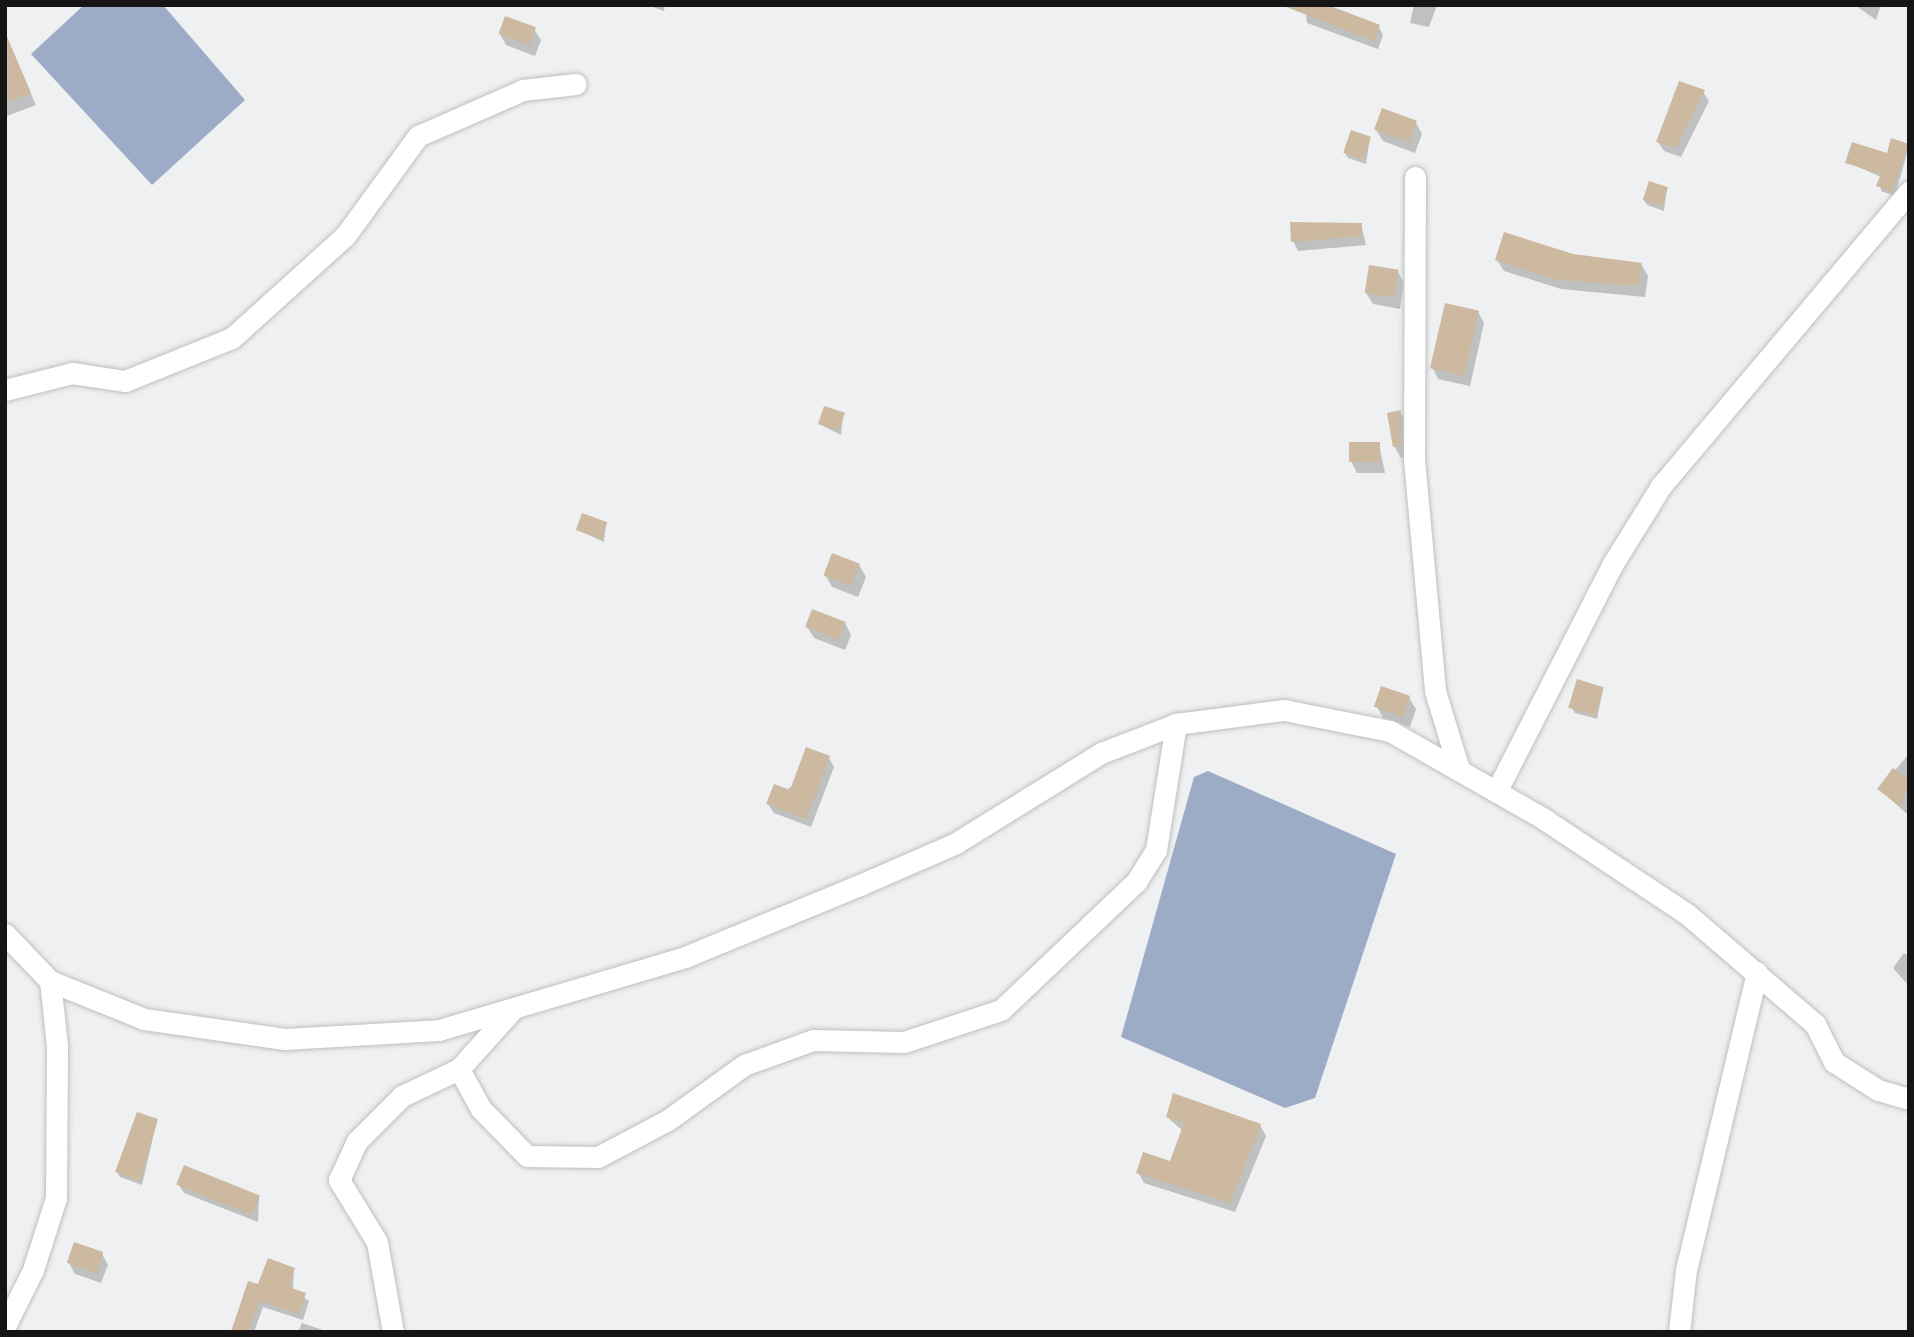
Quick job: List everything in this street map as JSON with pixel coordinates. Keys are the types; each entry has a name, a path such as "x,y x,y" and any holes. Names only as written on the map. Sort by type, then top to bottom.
{"street":[{"path":"5,390 72,373 125,381 232,338 345,236 418,136 523,90 576,84"},
{"path":"1415,177 1414,459 1435,691 1458,766"},
{"path":"1497,790 1612,565 1661,486 1909,192"},
{"path":"5,934 50,981 144,1019 285,1039 439,1030 685,957 944,849 1101,752 1176,724 1284,710 1390,731 1458,766 1497,790 1688,914 1815,1024 1834,1062 1878,1090 1909,1099"},
{"path":"459,1069 481,1109 527,1156 598,1157 668,1120 744,1065 813,1040 904,1042 1001,1010 1136,882 1156,849 1176,724"},
{"path":"1679,1332 1686,1270 1757,972"},
{"path":"5,1326 33,1270 56,1198 57,1046 50,981"},
{"path":"393,1332 377,1242 339,1180 357,1141 402,1096 459,1069 512,1010"}],"water":[{"path":"84,5 163,5 245,100 152,185 31,54"},
{"path":"1208,771 1396,854 1315,1098 1285,1108 1121,1037 1194,777"}],"building":[{"path":"1281,5 1328,5 1380,25 1374,41"},
{"path":"505,16 536,27 530,45 499,34"},
{"path":"5,32 31,93 5,103"},
{"path":"1679,81 1705,90 1676,148 1656,142"},
{"path":"1382,108 1417,121 1409,142 1374,130"},
{"path":"1351,130 1371,137 1363,160 1343,153"},
{"path":"1891,138 1909,144 1892,192 1876,186 1881,174 1845,163 1852,142 1887,153"},
{"path":"1649,181 1668,187 1662,206 1643,200"},
{"path":"1290,222 1362,223 1362,236 1291,242"},
{"path":"1504,232 1573,254 1642,263 1639,286 1553,279 1495,260"},
{"path":"1369,265 1399,270 1394,297 1365,293"},
{"path":"1445,303 1479,311 1464,376 1430,368"},
{"path":"824,406 845,413 839,431 818,424"},
{"path":"1401,410 1401,446 1393,447 1387,413"},
{"path":"1349,442 1380,442 1380,462 1349,462"},
{"path":"582,513 607,522 601,539 576,530"},
{"path":"832,553 860,564 851,586 823,575"},
{"path":"812,609 846,622 839,640 805,627"},
{"path":"1577,679 1604,687 1595,716 1568,708"},
{"path":"1381,686 1410,696 1403,717 1374,707"},
{"path":"806,747 830,756 806,819 766,804 774,784 790,790"},
{"path":"1893,768 1909,779 1901,807 1877,789"},
{"path":"1173,1093 1261,1124 1230,1203 1136,1173 1143,1152 1170,1161 1184,1123 1166,1117"},
{"path":"137,1112 158,1119 140,1181 115,1172"},
{"path":"184,1165 260,1196 252,1215 176,1184"},
{"path":"74,1242 103,1252 96,1273 67,1263"},
{"path":"268,1258 295,1268 289,1287 306,1293 299,1314 260,1301 248,1332 231,1332 248,1281 258,1284"}]}
